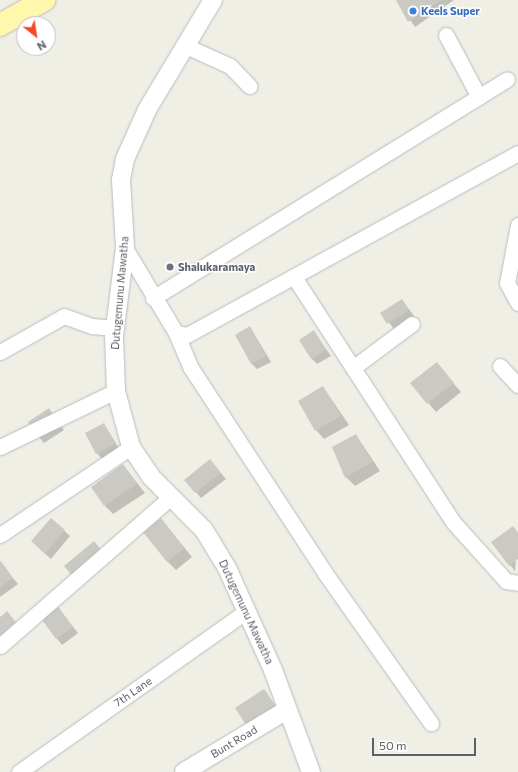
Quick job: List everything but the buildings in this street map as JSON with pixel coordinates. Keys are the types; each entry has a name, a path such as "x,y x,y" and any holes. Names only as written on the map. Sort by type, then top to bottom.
{"main road":[{"path":"0,25 44,0"}],"street":[{"name":"Dutugemunu Mawatha","path":"212,0 147,110 125,159 121,180 125,248 115,328 116,390 131,446 151,477 204,530 228,568 273,670 285,711 311,772"},
{"path":"446,35 479,97"},
{"path":"186,46 230,66 248,86"},
{"path":"153,298 507,79"},
{"path":"176,333 187,335 518,153"},
{"path":"518,225 506,283 518,303"},
{"path":"125,248 153,298 176,333 191,368 325,574 431,723"},
{"path":"294,277 454,523 506,581 518,583"},
{"path":"0,352 64,316 92,326 115,328"},
{"path":"354,368 412,324"},
{"path":"500,366 518,385"},
{"path":"0,447 116,390"},
{"path":"0,535 131,446"},
{"path":"0,646 171,497"},
{"name":"7th Lane","path":"19,772 246,611"},
{"name":"Bunt Road","path":"184,772 285,711"}],"place":[{"name":"Keels Super","path":"413,11"},
{"name":"Shalukaramaya","path":"170,267"}]}
